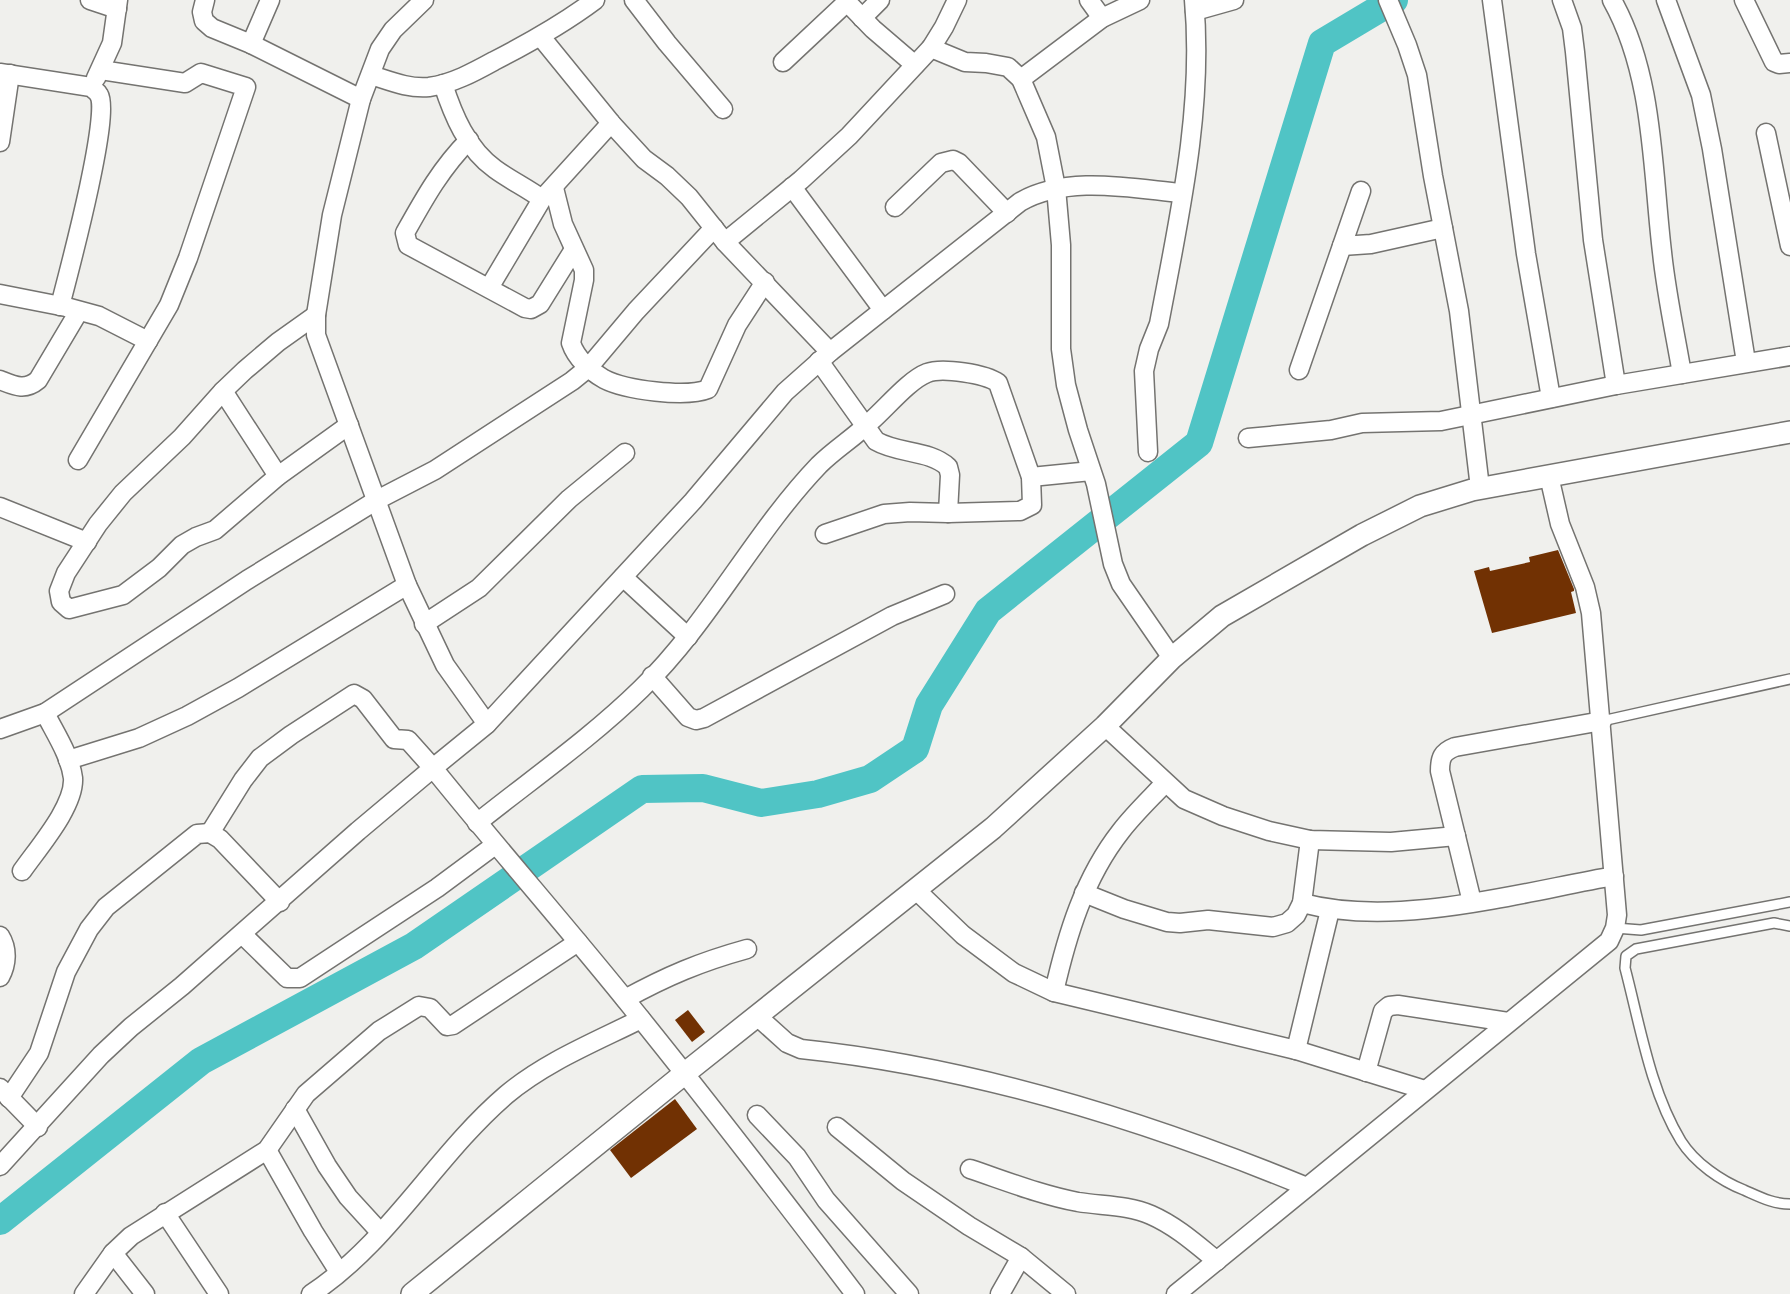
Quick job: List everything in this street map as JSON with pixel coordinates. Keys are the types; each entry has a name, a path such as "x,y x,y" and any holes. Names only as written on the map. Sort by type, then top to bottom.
{"street":[{"path":"90,0 118,5 112,43 91,87"},
{"path":"205,0 202,12 204,21 212,27 361,99"},
{"path":"251,44 270,0"},
{"path":"424,0 393,30 380,49 361,99 332,215 316,315 316,335 424,624 445,665 487,724"},
{"path":"371,75 407,86 428,88 443,84 470,74 541,37 595,0"},
{"path":"634,0 723,109"},
{"path":"862,18 880,0"},
{"path":"0,729 45,713 247,580 515,420 589,368 636,311 719,235 792,187 849,136 931,48 957,0"},
{"path":"1089,0 1102,18"},
{"path":"1021,79 1102,18 1140,0"},
{"path":"1148,452 1144,371 1159,324 1181,193 1196,84 1195,5 1234,0"},
{"path":"1388,0 1417,75 1459,311 1480,488"},
{"path":"1492,0 1527,254 1551,398"},
{"path":"1562,0 1572,28 1576,52 1593,240 1616,385"},
{"path":"1612,0 1629,34 1639,65 1662,255 1682,374"},
{"path":"1666,0 1701,95 1746,362"},
{"path":"1744,0 1774,62 1790,63"},
{"path":"783,62 846,1 915,65"},
{"path":"541,37 611,123 644,159 689,197 719,235 765,282 824,357 876,441 887,447 936,459 948,467 948,513"},
{"path":"931,48 965,62 1008,68 1021,79 1046,137 1056,188 1061,245 1060,349 1066,385 1094,477 1113,564 1130,599 1172,658"},
{"path":"78,460 169,305 188,258 246,86 201,73 185,83 126,76 101,70"},
{"path":"0,142 5,74 91,87 99,95 101,106 94,169 60,306"},
{"path":"443,84 457,123 492,167 548,194 584,270 571,343 589,368 606,380 659,392 693,393 708,388 737,325 765,282"},
{"path":"489,288 548,194 611,123"},
{"path":"1766,133 1790,246"},
{"path":"469,140 448,161 433,183 405,233 408,245 525,308 537,307 573,251"},
{"path":"895,207 941,163 953,160 1007,213"},
{"path":"792,187 883,310"},
{"path":"0,1166 101,1055 131,1027 280,902 358,831 487,724 736,452 785,392 824,357 1007,213 1038,192 1056,188 1109,187 1181,193"},
{"path":"1299,370 1361,191"},
{"path":"1342,246 1371,244 1443,228"},
{"path":"0,294 99,316 148,341"},
{"path":"3,386 32,386 79,311"},
{"path":"316,315 278,342 223,391 182,437 123,493 66,573 59,591 61,602 69,609 123,595 159,568 182,545 228,521 278,476 349,425"},
{"path":"1248,438 1331,430 1362,423 1441,421 1616,385 1790,355"},
{"path":"477,823 592,732 642,688 688,637 786,505 820,464 919,377 939,370 991,377 998,383 1004,393 1031,477 1032,505 1028,509 884,514 825,534"},
{"path":"223,391 278,476"},
{"path":"412,1294 993,828 1105,726 1172,658 1222,615 1362,535 1420,506 1480,488 1790,432"},
{"path":"424,624 479,588 569,499 625,453"},
{"path":"1175,1294 1609,941 1615,929 1617,915 1591,612 1586,587 1560,524 1549,476"},
{"path":"1031,477 1094,477"},
{"path":"0,508 87,541"},
{"path":"623,577 688,637"},
{"path":"68,760 139,738 187,716 407,584"},
{"path":"653,676 688,717 696,720 704,718 892,616 945,594"},
{"path":"210,832 260,758 354,694 363,699 394,739 408,740 433,768 578,942 733,1134 855,1294"},
{"path":"22,871 66,806 72,792 73,777 68,760 45,713"},
{"path":"1472,902 1440,771 1440,760 1445,751 1602,721"},
{"path":"1105,726 1185,799 1223,816 1269,831 1310,840 1391,842 1456,836"},
{"path":"1054,992 1065,944 1084,893 1098,865 1121,831 1165,783"},
{"path":"37,1127 5,1093 39,1053 66,972 89,929 106,907 148,875 184,842 197,834 210,832 220,839 280,902"},
{"path":"1084,893 1167,922 1208,920 1273,927 1287,923 1296,915 1302,903 1310,840"},
{"path":"242,934 287,978 300,978 437,888 500,851"},
{"path":"1302,903 1330,910 1419,910 1614,876"},
{"path":"916,890 964,935 1014,973 1054,992 1296,1050 1424,1090"},
{"path":"1296,1050 1330,910"},
{"path":"0,936 5,944 6,958 0,977"},
{"path":"84,1294 113,1254 131,1236 267,1150 306,1094 355,1050 410,1011 425,1006 447,1026 453,1025 578,942"},
{"path":"625,999 670,974 747,949"},
{"path":"1366,1072 1382,1011 1389,1006 1409,1006 1508,1022"},
{"path":"757,1016 787,1043 801,1049 922,1068 1014,1088 1221,1152 1307,1187"},
{"path":"312,1294 380,1232 469,1132 506,1096 537,1072 641,1019"},
{"path":"295,1109 348,1197 380,1232"},
{"path":"757,1115 797,1157 825,1200 909,1294"},
{"path":"837,1127 903,1181 1021,1258 1066,1294"},
{"path":"267,1150 339,1272"},
{"path":"970,1169 1042,1194 1128,1208 1151,1215 1176,1228 1217,1261"},
{"path":"165,1213 219,1294"},
{"path":"113,1254 145,1294"},
{"path":"1000,1294 1021,1258"}],"lane":[{"path":"1602,721 1790,679"},
{"path":"1615,929 1641,930 1790,902"},
{"path":"1790,926 1774,923 1636,949 1626,956 1625,968 1660,1100 1682,1143 1703,1165 1733,1186 1777,1204 1790,1204"}],"building":[{"path":"1558,550 1574,589 1571,592 1576,613 1492,633 1474,571 1489,567 1490,571 1530,562 1529,557"},
{"path":"688,1010 705,1032 692,1042 675,1020"},
{"path":"675,1099 697,1129 631,1178 610,1150"}],"waterway":[{"path":"0,1221 201,1061 414,946 642,789 703,788 761,803 818,794 870,779 915,749 929,705 988,611 1199,443 1322,43 1394,0"}]}
